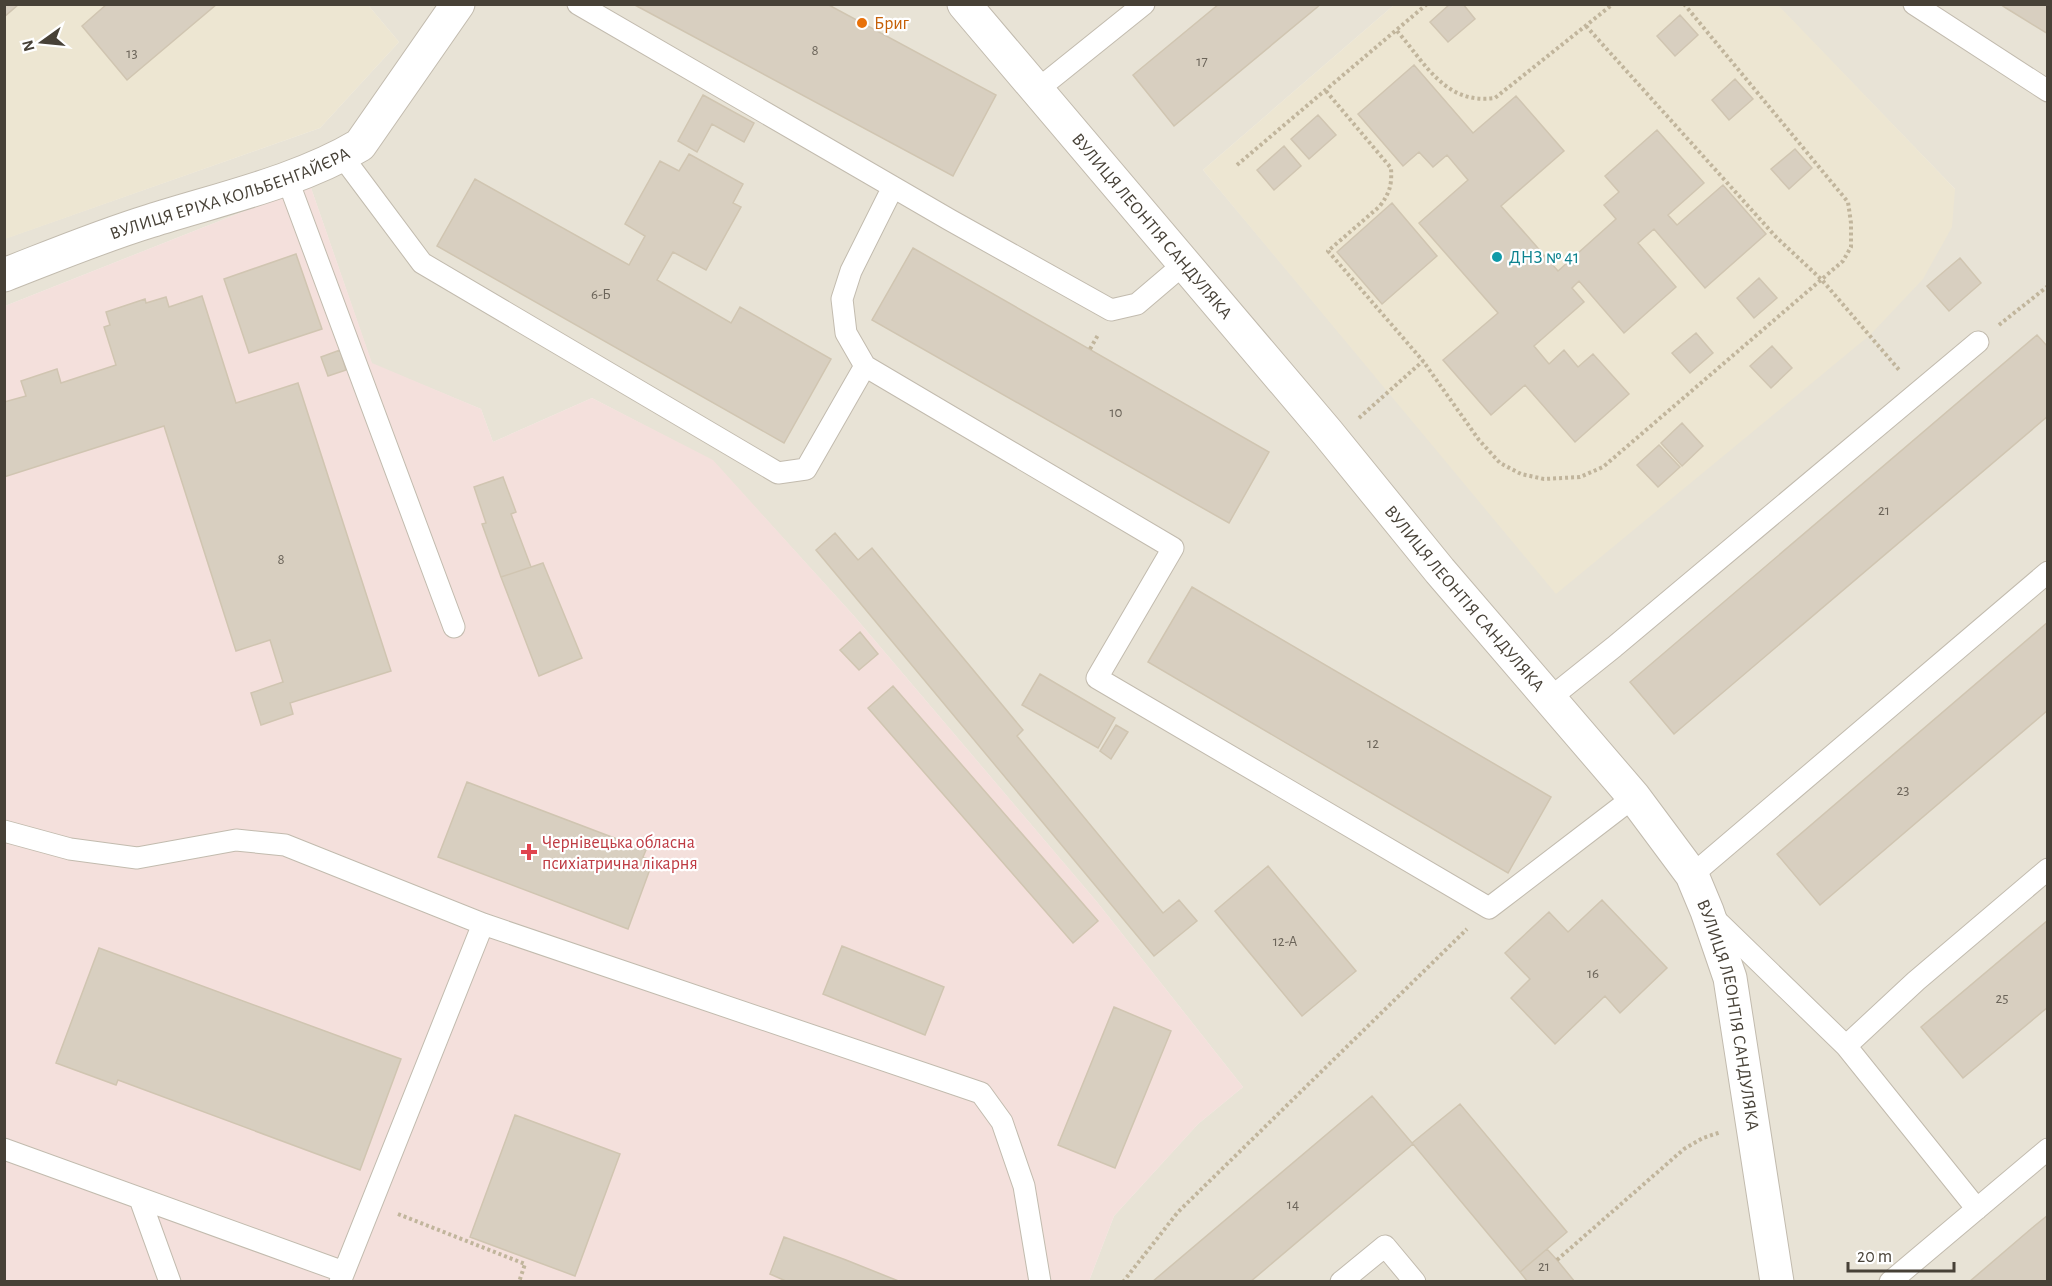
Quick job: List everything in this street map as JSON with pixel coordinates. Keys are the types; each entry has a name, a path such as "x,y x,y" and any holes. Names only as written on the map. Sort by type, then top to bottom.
{"street":[{"name":"ВУЛИЦЯ ЕРІХА КОЛЬБЕНГАЙЄРА","path":"4,274 131,226 287,178 342,156 360,145 458,4"},
{"name":"ВУЛИЦЯ ЛЕОНТІЯ САНДУЛЯКА","path":"964,4 1334,441 1440,571 1634,797 1692,875 1730,978 1777,1281"}],"lane":[{"path":"578,4 893,188 1111,310 1137,304 1185,264"},
{"path":"1037,90 1143,4"},
{"path":"1914,4 2048,91"},
{"path":"342,156 422,263 778,473 806,469 865,366"},
{"path":"287,178 454,627"},
{"path":"893,188 851,271 842,299 846,333 865,366 1173,548 1097,678 1489,908 1634,797"},
{"path":"1549,699 1978,342"},
{"path":"1692,875 2048,572"},
{"path":"4,831 70,849 137,858 236,840 285,845 483,924 981,1093 1002,1122 1024,1186 1040,1281"},
{"path":"1846,1046 1916,981 2048,869"},
{"path":"1707,911 1846,1046 1977,1209"},
{"path":"4,1149 342,1277 483,924"},
{"path":"1890,1281 2048,1149"},
{"path":"140,1199 170,1281"},
{"path":"1341,1281 1385,1246 1415,1281"}],"path":[{"path":"1237,165 1427,4"},
{"path":"1397,30 1445,87 1464,97 1481,100 1495,99 1613,4"},
{"path":"1326,91 1391,168 1392,184 1380,206 1328,251 1423,361 1479,440 1500,463 1521,474 1544,479 1580,477 1603,466 1822,280 1843,261 1851,247 1848,202 1684,4"},
{"path":"1586,26 1776,237 1822,280 1918,393"},
{"path":"1978,342 2048,286"},
{"path":"1334,441 1423,361"},
{"path":"1123,1281 1178,1212 1489,908"},
{"path":"1557,1260 1684,1149 1703,1138 1753,1123"},
{"path":"372,1203 525,1264 519,1281"}],"shaded area":[{"path":"1777,4 1955,189 1952,227 1923,279 1870,335 1556,594 1203,170 1394,5"},
{"path":"4,5 368,5 399,42 320,128 5,239"},
{"path":"368,5 1394,5 1203,170 1389,392 1955,189 1777,5 2047,5 2047,1281 1089,1281 1114,1216 1198,1124 1243,1087 1097,902 854,616 713,461 592,398 493,442 481,409 372,364 310,185 5,306 4,239 320,128 399,42"},
{"name":"Чернівецька обласна психіатрична лікарня","path":"310,185 372,363 481,409 493,442 592,398 713,460 854,616 1097,902 1243,1087 1198,1124 1114,1216 1089,1281 5,1282 5,306"}],"building":[{"path":"4,4 19,4 4,17"},
{"path":"107,4 217,4 127,80 82,26"},
{"path":"633,4 827,4 996,95 953,176"},
{"path":"1219,4 1321,4 1174,126 1133,75"},
{"path":"1450,4 1463,4 1475,19 1448,42 1430,22"},
{"path":"2000,4 2048,4 2048,34 2006,8"},
{"path":"1680,15 1698,35 1675,56 1657,36"},
{"name":"ДНЗ № 41","path":"1414,65 1473,133 1516,96 1564,151 1501,206 1558,271 1616,219 1604,205 1619,192 1605,176 1657,130 1704,183 1668,215 1677,225 1723,185 1766,234 1705,288 1654,229 1638,243 1676,287 1624,333 1579,281 1572,288 1584,302 1534,346 1549,364 1564,350 1578,367 1593,354 1629,394 1575,442 1525,385 1491,415 1443,360 1498,313 1419,223 1468,180 1447,155 1433,167 1419,152 1403,166 1358,114"},
{"path":"1735,79 1753,99 1729,120 1712,100"},
{"path":"703,95 754,123 744,142 712,124 697,152 678,141"},
{"path":"1318,115 1336,135 1309,159 1291,139"},
{"path":"1284,146 1301,166 1274,190 1257,170"},
{"path":"1795,149 1812,168 1789,189 1771,169"},
{"path":"689,154 743,184 733,203 741,207 706,270 673,252 657,280 731,323 740,307 831,359 784,443 437,246 475,179 629,265 645,236 625,224 660,161 679,171"},
{"path":"1392,203 1437,256 1382,304 1337,252"},
{"path":"913,248 1269,452 1229,523 872,320"},
{"path":"296,254 322,329 249,353 224,279"},
{"path":"1960,258 1981,283 1949,311 1927,286"},
{"path":"1759,278 1777,298 1754,318 1737,298"},
{"path":"202,296 236,403 298,383 391,671 290,703 293,714 261,725 251,693 283,682 270,640 236,651 164,426 4,477 4,402 26,396 21,381 57,369 61,383 116,365 104,327 110,325 106,312 145,299 146,303 166,297 169,307"},
{"path":"1696,333 1713,353 1690,373 1672,353"},
{"path":"2037,335 2048,347 2048,416 1674,734 1630,682"},
{"path":"1772,346 1792,368 1771,388 1750,366"},
{"path":"340,350 346,370 328,376 321,357"},
{"path":"1682,423 1703,446 1682,466 1661,443"},
{"path":"1659,445 1680,467 1658,487 1637,465"},
{"path":"503,477 516,512 511,514 531,567 501,577 482,524 486,523 474,487"},
{"path":"835,533 858,560 872,548 1023,730 1017,736 1163,913 1179,900 1197,921 1154,956 816,550"},
{"path":"543,563 582,658 539,676 501,577"},
{"path":"1192,587 1551,797 1508,873 1148,662"},
{"path":"2048,622 2048,710 1820,905 1777,854"},
{"path":"860,632 878,654 859,670 840,650"},
{"path":"1040,674 1115,718 1098,748 1022,705"},
{"path":"893,686 1098,921 1073,943 868,708"},
{"path":"1116,725 1128,732 1111,759 1100,751"},
{"path":"467,782 646,850 643,857 653,861 628,929 438,857"},
{"path":"1268,866 1356,971 1302,1016 1215,911"},
{"path":"1602,900 1667,968 1620,1013 1605,996 1555,1044 1511,998 1530,979 1505,953 1549,912 1568,932"},
{"path":"2048,920 2048,1007 1963,1078 1921,1027"},
{"path":"842,946 944,987 925,1035 823,994"},
{"path":"99,948 401,1059 360,1170 118,1080 116,1085 56,1063"},
{"path":"1114,1007 1171,1031 1115,1168 1058,1145"},
{"path":"1372,1096 1412,1143 1460,1104 1567,1232 1520,1272 1413,1144 1250,1282 1152,1282"},
{"path":"515,1115 620,1154 575,1276 470,1237"},
{"path":"2048,1215 2048,1282 1969,1282 2032,1228"},
{"path":"784,1237 901,1282 788,1282 770,1274"},
{"path":"1547,1249 1575,1282 1528,1282 1520,1272"}],"place":[{"name":"Бриг","path":"862,23"},
{"name":"ДНЗ № 41","path":"1497,257"},
{"name":"Чернівецька обласна психіатрична лікарня","path":"529,852"}]}
